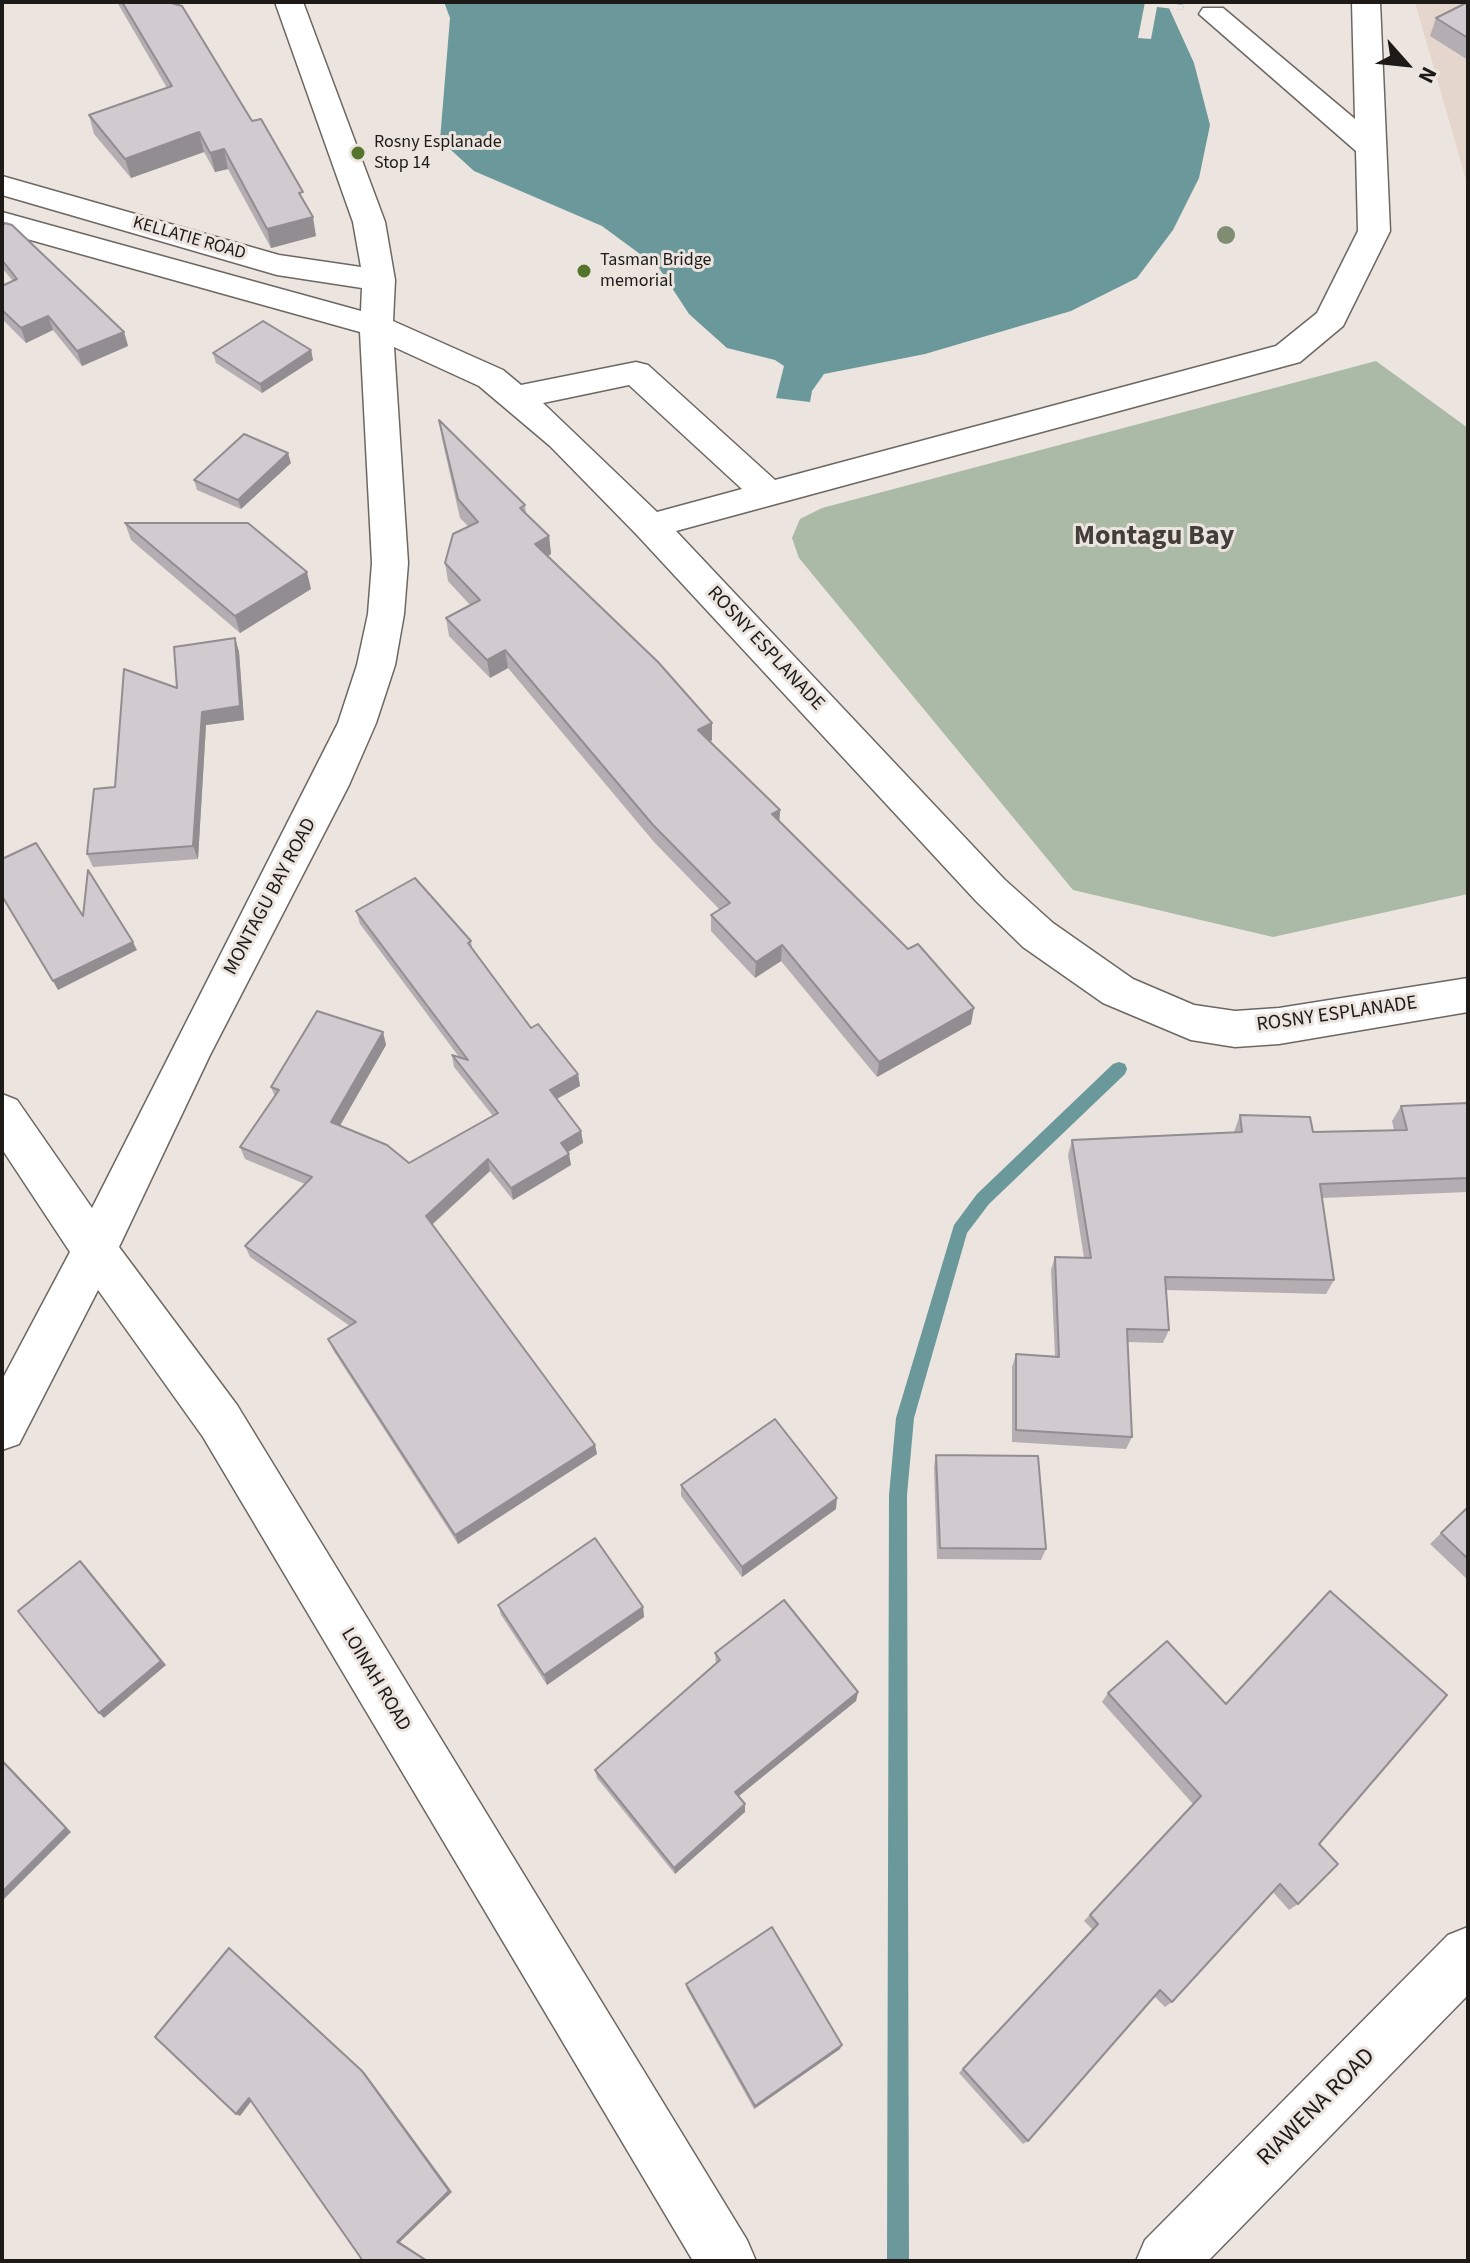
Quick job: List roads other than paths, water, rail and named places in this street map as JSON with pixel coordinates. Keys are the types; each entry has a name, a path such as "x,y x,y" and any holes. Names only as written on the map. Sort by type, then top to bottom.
{"street":[{"path":"289,2 369,222 379,280 376,326"},
{"path":"650,526 1288,354 1331,319 1374,231 1366,2"},
{"path":"1213,14 1371,148"},
{"name":"KELLATIE ROAD","path":"2,185 277,265 379,280"},
{"name":"KELLATIE ROAD","path":"2,222 376,326"},
{"name":"ROSNY ESPLANADE","path":"376,326 469,365 515,398 562,438 650,526 990,890 1038,935 1118,991 1191,1022 1235,1029 1279,1026 1468,995"},
{"name":"MONTAGU BAY ROAD","path":"2,1428 95,1250 191,1050 329,785 357,723 376,665 386,614 390,563 376,326"},
{"path":"515,398 636,373 769,494"},
{"name":"LOINAH ROAD","path":"2,1113 95,1250 220,1421 726,2261"},
{"name":"RIAWENA ROAD","path":"1166,2261 1468,1955"}],"water":[{"path":"444,2 1172,2 1184,5 1183,10 1169,8 1194,63 1210,125 1199,178 1173,230 1137,278 1071,311 925,354 824,374 812,391 810,402 776,398 784,366 775,360 727,348 689,314 659,268 602,226 474,171 440,140 450,18"}],"waterway":[{"path":"898,2261 898,1495 905,1418 960,1230 983,1199 1119,1069"}],"place":[{"name":"Rosny Esplanade Stop 14","path":"358,153"},
{"name":"Tasman Bridge memorial","path":"584,271"}],"district":[{"name":"Montagu Bay","path":"1154,538"}]}
